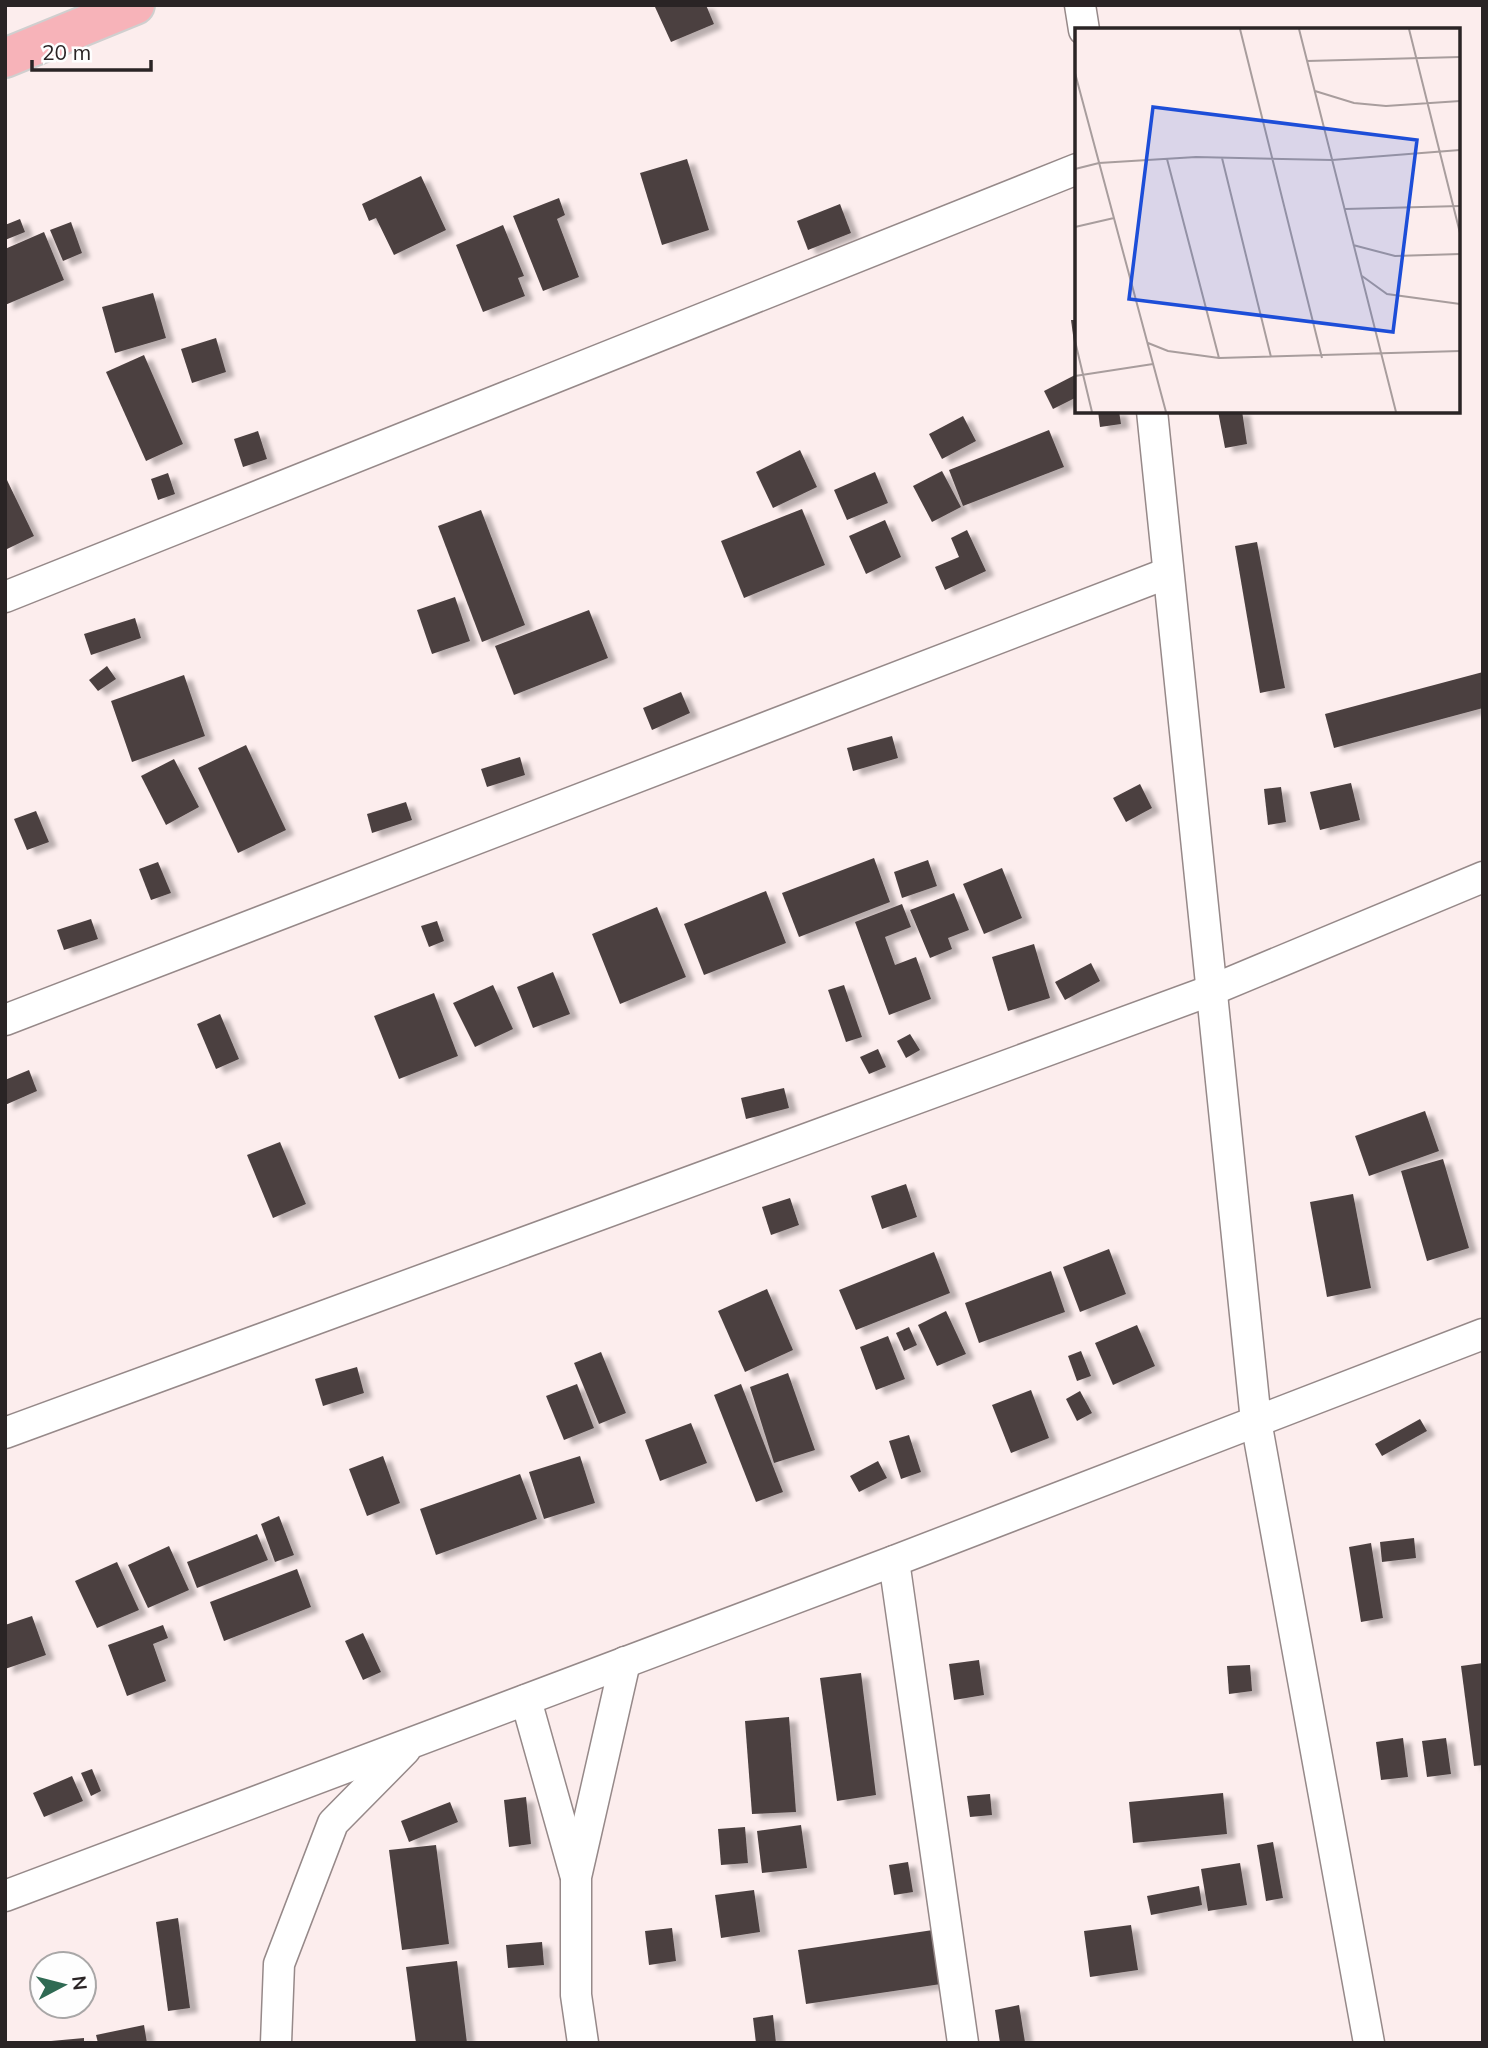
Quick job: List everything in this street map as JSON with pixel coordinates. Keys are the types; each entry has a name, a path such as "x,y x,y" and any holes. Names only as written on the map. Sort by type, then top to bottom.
{"main road":[{"path":"5,58 135,5"}],"street":[{"path":"1080,5 1084,28"},
{"path":"5,597 1075,170"},
{"path":"1152,413 1256,1421 1369,2043"},
{"path":"5,1020 1168,573"},
{"path":"5,1433 1212,990 1483,877"},
{"path":"5,1896 894,1561 1483,1334"},
{"path":"894,1561 963,2043"},
{"path":"583,2043 576,1995 576,1877 625,1662"},
{"path":"526,1700 576,1877"},
{"path":"276,2043 279,1964 332,1822 412,1742"}],"building":[{"path":"706,5 714,24 671,42 655,7"},
{"path":"687,159 709,230 662,245 640,173"},
{"path":"421,176 446,230 394,255 376,218 369,221 362,204"},
{"path":"559,198 565,215 557,219 579,277 543,291 513,216"},
{"path":"840,204 851,233 808,250 797,221"},
{"path":"20,219 25,232 5,240 5,225"},
{"path":"71,222 82,253 63,261 50,230"},
{"path":"503,225 524,276 518,278 525,296 483,312 456,245"},
{"path":"44,232 64,280 5,305 5,249"},
{"path":"153,293 166,338 115,353 102,307"},
{"path":"1071,320 1075,320 1075,350"},
{"path":"216,338 226,372 192,383 181,349"},
{"path":"144,355 183,444 146,461 106,372"},
{"path":"1075,375 1075,398 1053,409 1044,391"},
{"path":"1098,413 1119,413 1121,424 1100,427"},
{"path":"1218,413 1242,413 1247,444 1225,448"},
{"path":"963,416 976,441 942,459 929,434"},
{"path":"1049,430 1064,467 963,506 949,470"},
{"path":"258,431 267,459 243,467 234,439"},
{"path":"800,450 817,487 773,508 756,472"},
{"path":"942,471 961,507 932,522 913,486"},
{"path":"875,472 888,503 847,520 834,490"},
{"path":"168,473 175,494 158,500 151,479"},
{"path":"5,476 34,536 5,550"},
{"path":"802,509 825,565 744,598 721,541"},
{"path":"481,510 525,625 482,642 438,526"},
{"path":"885,520 901,557 866,574 849,536"},
{"path":"967,530 986,571 945,590 935,567 959,557 951,538"},
{"path":"1257,542 1285,688 1260,693 1235,546"},
{"path":"455,597 470,641 432,654 417,610"},
{"path":"589,610 608,658 514,695 495,646"},
{"path":"135,618 141,638 91,655 84,634"},
{"path":"107,666 116,679 98,691 89,680"},
{"path":"1483,672 1483,708 1334,748 1325,714"},
{"path":"184,675 205,736 132,762 111,701"},
{"path":"681,692 690,713 652,730 643,708"},
{"path":"892,736 898,758 853,771 847,748"},
{"path":"246,745 286,830 238,853 198,768"},
{"path":"520,757 525,775 487,787 481,769"},
{"path":"174,759 199,807 166,825 141,776"},
{"path":"1351,783 1360,820 1320,830 1310,792"},
{"path":"1140,784 1152,808 1126,822 1113,798"},
{"path":"1281,787 1286,822 1268,825 1264,789"},
{"path":"406,802 412,820 372,833 367,814"},
{"path":"36,811 49,842 27,850 14,819"},
{"path":"874,858 890,902 799,937 782,893"},
{"path":"928,860 937,886 902,898 894,872"},
{"path":"158,862 171,893 151,900 139,869"},
{"path":"1002,868 1022,918 984,934 963,884"},
{"path":"766,891 786,943 704,975 684,924"},
{"path":"954,893 969,930 948,938 952,949 930,958 910,910"},
{"path":"902,904 911,927 885,937 895,965 916,957 931,999 889,1015 855,922"},
{"path":"657,907 686,977 620,1004 592,934"},
{"path":"91,919 98,939 64,950 57,930"},
{"path":"437,921 444,941 429,947 421,926"},
{"path":"1034,944 1050,998 1008,1011 992,957"},
{"path":"1091,963 1100,981 1065,1000 1055,982"},
{"path":"553,972 570,1014 533,1028 517,987"},
{"path":"493,985 513,1029 475,1047 453,1003"},
{"path":"844,985 862,1037 846,1042 828,990"},
{"path":"434,993 458,1056 399,1079 374,1016"},
{"path":"220,1014 239,1059 216,1069 197,1024"},
{"path":"910,1034 920,1050 906,1058 897,1041"},
{"path":"878,1049 886,1067 869,1074 860,1057"},
{"path":"29,1070 37,1091 5,1105 5,1080"},
{"path":"784,1088 789,1108 746,1119 741,1098"},
{"path":"1425,1111 1439,1151 1369,1176 1355,1136"},
{"path":"280,1142 306,1204 273,1218 247,1155"},
{"path":"1443,1159 1469,1248 1427,1261 1401,1171"},
{"path":"906,1184 917,1217 882,1229 871,1196"},
{"path":"1353,1194 1371,1288 1327,1297 1310,1202"},
{"path":"790,1198 799,1225 771,1235 762,1207"},
{"path":"1109,1249 1126,1294 1080,1312 1063,1267"},
{"path":"934,1252 950,1293 856,1330 839,1290"},
{"path":"1051,1271 1065,1312 979,1343 965,1303"},
{"path":"767,1289 793,1350 745,1372 718,1311"},
{"path":"946,1311 966,1354 937,1366 918,1325"},
{"path":"1137,1325 1155,1366 1113,1385 1095,1343"},
{"path":"909,1327 917,1345 904,1351 896,1333"},
{"path":"888,1336 905,1379 876,1390 860,1347"},
{"path":"1081,1351 1091,1376 1077,1381 1068,1356"},
{"path":"601,1352 626,1413 599,1424 574,1363"},
{"path":"357,1367 364,1393 323,1406 315,1379"},
{"path":"788,1373 815,1450 774,1463 750,1387"},
{"path":"577,1384 594,1428 564,1440 546,1396"},
{"path":"741,1384 783,1492 756,1502 714,1395"},
{"path":"1031,1390 1049,1438 1011,1453 992,1405"},
{"path":"1080,1391 1092,1413 1077,1421 1066,1399"},
{"path":"1420,1419 1427,1431 1382,1456 1375,1444"},
{"path":"691,1423 707,1463 660,1481 645,1440"},
{"path":"909,1435 921,1472 901,1479 889,1441"},
{"path":"383,1456 400,1503 367,1516 349,1469"},
{"path":"580,1456 595,1503 544,1519 529,1472"},
{"path":"878,1461 887,1478 859,1492 850,1476"},
{"path":"520,1474 537,1519 436,1555 420,1509"},
{"path":"279,1516 294,1555 275,1562 261,1524"},
{"path":"257,1534 268,1560 197,1588 187,1562"},
{"path":"1414,1538 1416,1558 1382,1562 1380,1542"},
{"path":"1371,1543 1383,1618 1361,1622 1349,1547"},
{"path":"169,1546 189,1590 148,1608 128,1565"},
{"path":"117,1562 139,1610 97,1628 75,1581"},
{"path":"297,1569 311,1607 224,1641 210,1602"},
{"path":"32,1616 46,1655 5,1669 5,1625"},
{"path":"163,1625 168,1638 153,1644 166,1681 127,1696 108,1645"},
{"path":"363,1633 381,1672 363,1680 345,1641"},
{"path":"979,1660 984,1695 954,1700 949,1664"},
{"path":"1483,1663 1483,1765 1474,1766 1461,1666"},
{"path":"1250,1665 1252,1691 1229,1694 1227,1666"},
{"path":"861,1673 876,1795 837,1801 820,1678"},
{"path":"789,1717 796,1812 752,1814 745,1721"},
{"path":"1403,1738 1408,1777 1381,1780 1376,1742"},
{"path":"1446,1738 1451,1774 1427,1777 1422,1741"},
{"path":"92,1769 101,1791 91,1796 81,1773"},
{"path":"72,1776 83,1801 44,1817 33,1793"},
{"path":"1223,1793 1227,1834 1133,1843 1129,1802"},
{"path":"990,1794 992,1815 970,1817 967,1796"},
{"path":"526,1797 531,1844 509,1847 504,1800"},
{"path":"450,1802 458,1822 409,1842 401,1821"},
{"path":"801,1825 807,1868 762,1873 757,1831"},
{"path":"745,1827 748,1863 721,1865 718,1829"},
{"path":"1273,1842 1283,1898 1266,1901 1257,1845"},
{"path":"436,1845 449,1944 402,1950 389,1850"},
{"path":"908,1862 913,1892 894,1895 889,1865"},
{"path":"1240,1863 1247,1905 1208,1911 1201,1869"},
{"path":"1199,1886 1202,1905 1151,1915 1147,1896"},
{"path":"754,1890 760,1932 721,1938 715,1895"},
{"path":"178,1918 190,2008 168,2011 156,1922"},
{"path":"1131,1925 1138,1970 1090,1977 1084,1931"},
{"path":"672,1928 676,1961 649,1965 645,1931"},
{"path":"933,1930 941,1984 806,2004 798,1950"},
{"path":"542,1942 544,1965 508,1968 506,1945"},
{"path":"457,1961 467,2043 416,2043 406,1967"},
{"path":"1019,2005 1025,2042 1000,2043 995,2010"},
{"path":"773,2015 776,2043 756,2043 753,2018"},
{"path":"144,2025 147,2043 98,2043 96,2035"},
{"path":"84,2038 84,2043 51,2041"}]}
